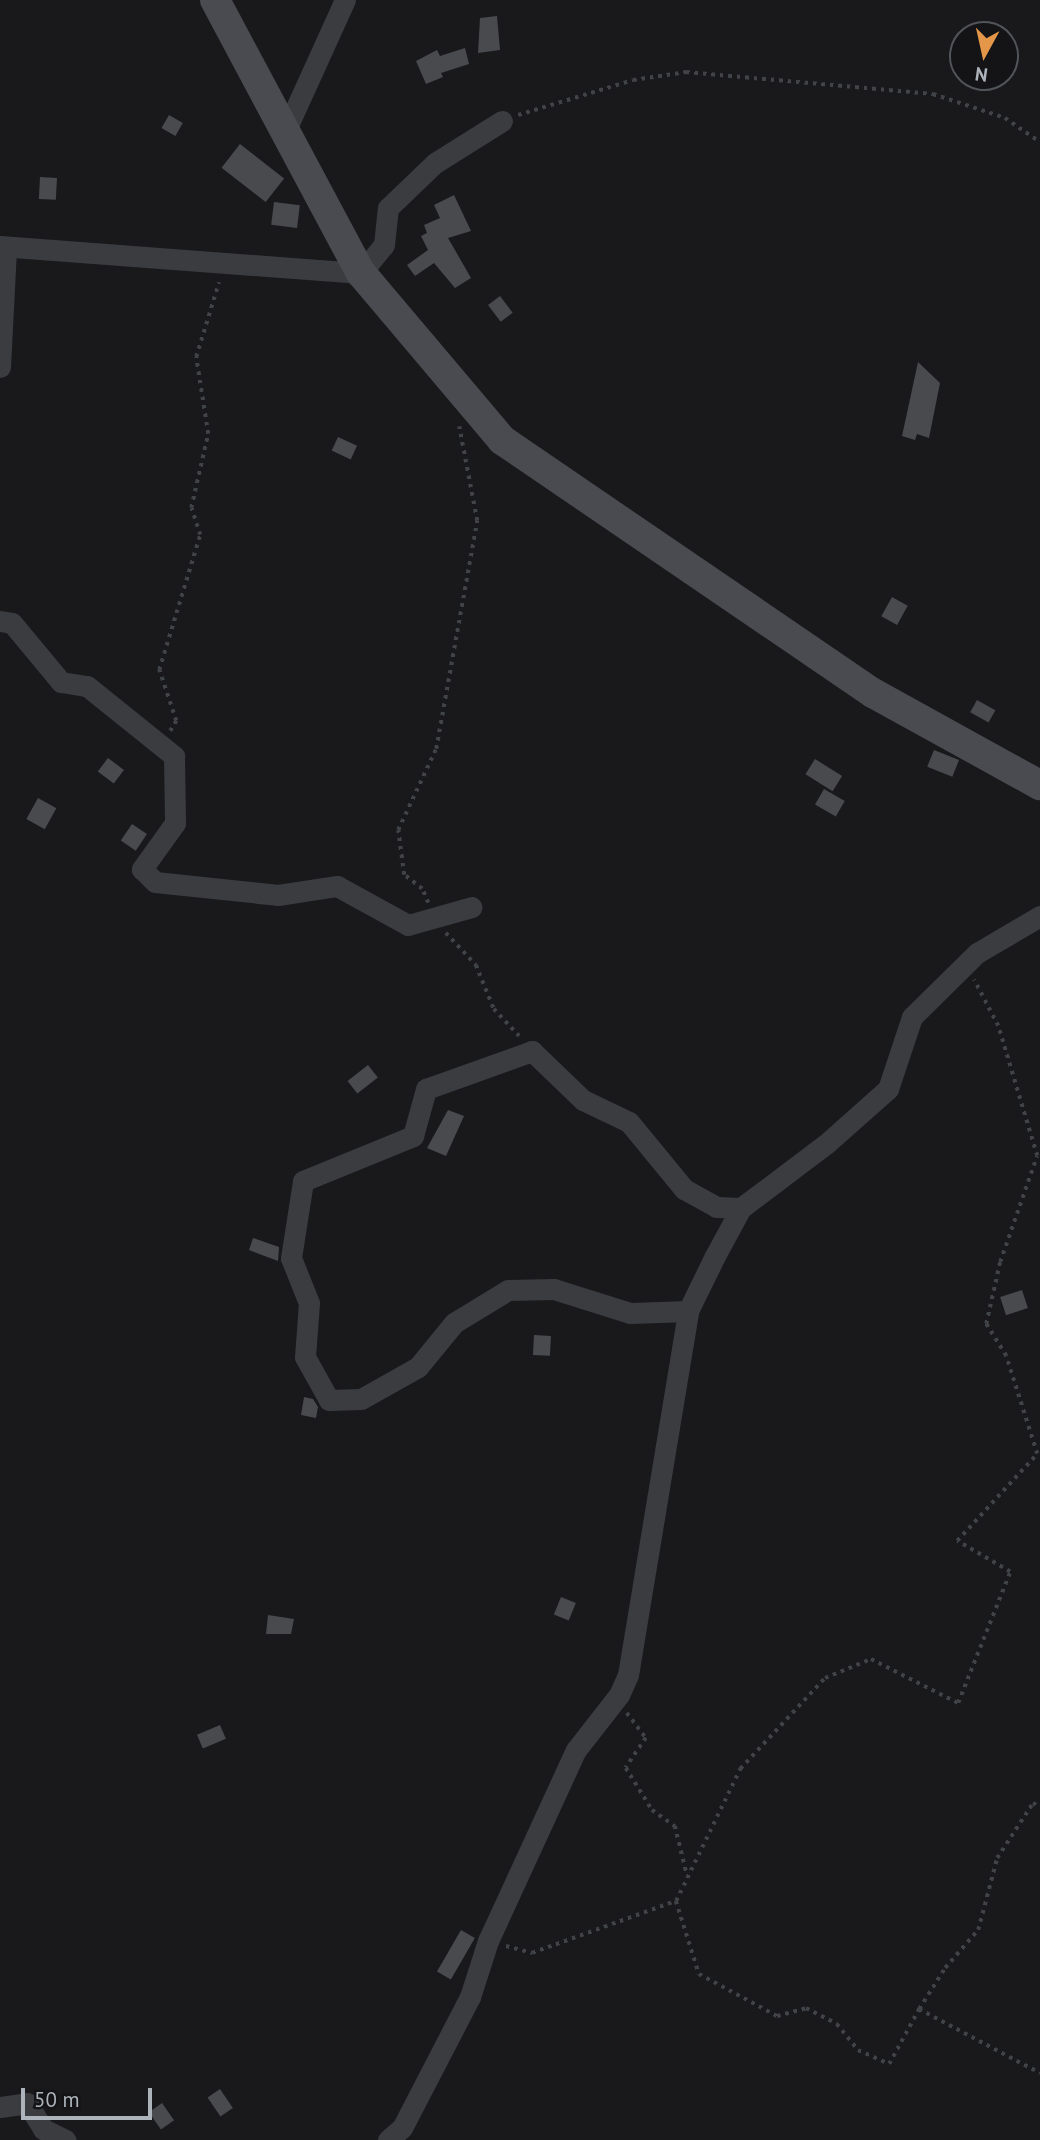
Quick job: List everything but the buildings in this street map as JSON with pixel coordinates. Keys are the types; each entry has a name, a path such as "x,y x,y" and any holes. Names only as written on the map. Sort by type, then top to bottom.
{"street":[{"path":"215,0 360,273 502,440 873,693 1040,785"},
{"path":"285,132 345,0"},
{"path":"360,273 384,245 388,208 435,163 502,121"},
{"path":"0,367 3,248 360,273"},
{"path":"0,621 12,623 61,682 87,686 174,756 175,823 142,869 155,882 278,895 337,886 408,925 472,907"},
{"path":"388,2140 402,2128 470,1997 488,1941 576,1751 619,1695 628,1675 688,1311 741,1208 826,1144 888,1088 912,1017 965,963 1040,916"},
{"path":"688,1311 630,1313 554,1289 508,1290 454,1323 418,1367 361,1399 329,1400 305,1357 309,1303 291,1258 303,1181 413,1136 426,1089 532,1051 583,1100 629,1122 684,1189 716,1207 741,1208"},
{"path":"0,2107 27,2103 43,2129 66,2140"}],"path":[{"path":"502,121 633,80 686,72 933,94 1004,118 1040,142"},
{"path":"161,744 176,721 159,670 200,535 191,508 208,433 196,357 207,313 228,264"},
{"path":"458,418 477,521 436,749 398,830 404,875 422,889 434,916 453,944 476,965 494,1009 532,1051"},
{"path":"488,1941 532,1953 676,1901 740,1769 825,1678 871,1659 958,1703 1010,1572 957,1541 1037,1454 1006,1356 986,1324 1000,1262 1037,1156 999,1026 965,963"},
{"path":"619,1695 631,1723 646,1738 626,1768 652,1810 675,1826 688,1877"},
{"path":"676,1901 699,1974 777,2016 806,2008 836,2024 858,2050 889,2063 945,1968 978,1930 997,1858 1033,1803 1040,1807"},
{"path":"919,2009 1040,2073"}]}
